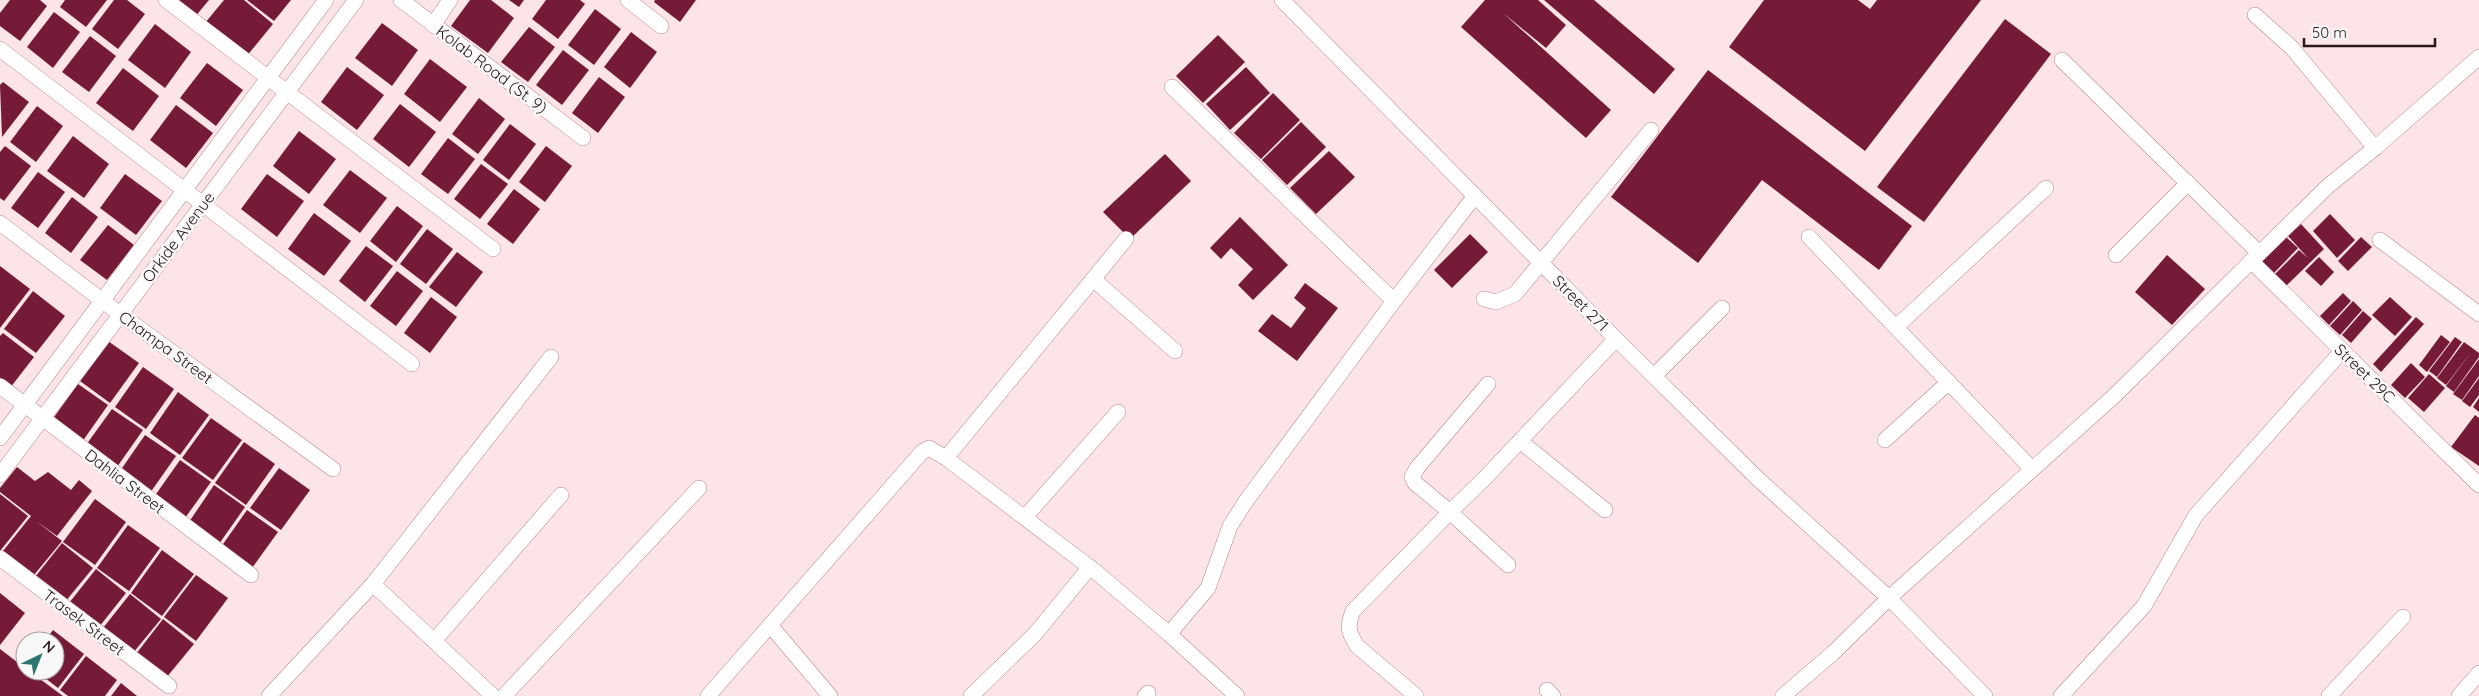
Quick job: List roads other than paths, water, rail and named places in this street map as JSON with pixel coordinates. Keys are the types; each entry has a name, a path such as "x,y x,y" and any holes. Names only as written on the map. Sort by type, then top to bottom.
{"street":[{"path":"166,0 493,249"},
{"name":"Orkide Avenue","path":"0,438 326,0"},
{"name":"Orkide Avenue","path":"0,475 356,0"},
{"name":"Kolab Road (St. 9)","path":"401,0 583,138"},
{"path":"433,25 450,0"},
{"path":"628,0 662,26"},
{"name":"Street 271","path":"1282,0 1541,264 1757,478 1889,598 1985,696"},
{"path":"2255,15 2292,48 2375,148"},
{"path":"0,49 412,364"},
{"path":"1783,696 1833,653 1889,598 2113,397 2328,186 2375,148 2479,56"},
{"name":"Street 29C","path":"2062,60 2188,183 2342,350 2479,484"},
{"path":"1172,87 1394,301"},
{"path":"1484,300 1496,302 1515,294 1650,130"},
{"path":"2116,254 2188,183"},
{"path":"1896,327 2046,188"},
{"path":"1169,634 1208,588 1230,526 1246,501 1474,196"},
{"name":"Champa Street","path":"0,223 120,314 333,469"},
{"path":"1809,237 2032,469"},
{"path":"946,458 1126,239"},
{"path":"2380,240 2479,314"},
{"path":"1093,280 1175,351"},
{"path":"1654,376 1722,308"},
{"path":"1416,696 1357,646 1350,635 1348,625 1353,610 1520,442 1616,338"},
{"path":"2060,696 2144,606 2196,515 2342,350"},
{"path":"269,696 373,584 551,357"},
{"path":"1885,440 1949,382"},
{"path":"1488,384 1417,468 1412,477 1415,483 1508,564"},
{"name":"Dahlia Street","path":"0,386 252,575"},
{"path":"1024,517 1118,412"},
{"path":"1520,442 1606,510"},
{"path":"708,696 922,452 929,448 946,458 1090,567 1169,634 1237,696"},
{"path":"504,696 699,488"},
{"path":"434,641 561,495"},
{"name":"Trasek Street","path":"0,558 169,686"},
{"path":"971,696 1035,634 1090,567"},
{"path":"373,584 493,696"},
{"path":"2329,696 2403,617"},
{"path":"770,625 830,696"},
{"path":"2459,696 2479,673"}]}
